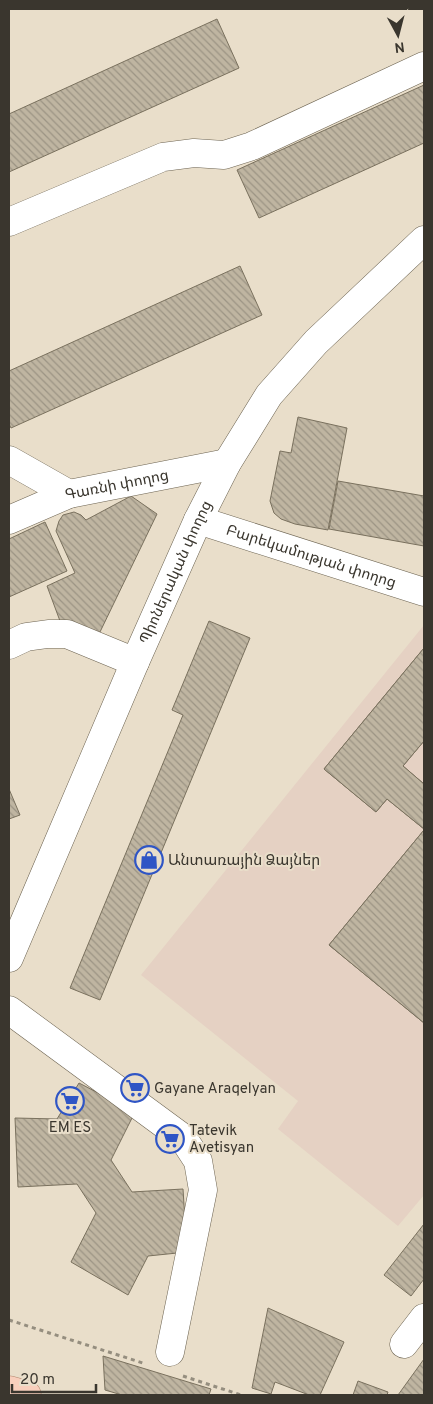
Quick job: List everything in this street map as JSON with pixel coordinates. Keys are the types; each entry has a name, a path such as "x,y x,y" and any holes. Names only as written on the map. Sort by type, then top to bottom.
{"main road":[{"path":"9,1390 27,1395"}],"street":[{"path":"9,222 163,157 194,153 224,155 252,146 424,66"},
{"name":"Պիոներական փողոց","path":"9,958 135,662 198,520 227,463 268,395 316,342 424,240"},
{"path":"9,460 68,494"},
{"name":"Գառնի փողոց","path":"9,520 68,494 227,463"},
{"name":"Բարեկամության փողոց","path":"198,520 424,592"},
{"path":"9,645 26,637 67,634 135,662"},
{"path":"9,1010 183,1138 198,1161 203,1190 165,1364"},
{"path":"404,1344 424,1318"}],"path":[{"path":"9,1320 165,1364 241,1395"}],"shaded area":[{"path":"424,625 424,1195 398,1226 278,1129 298,1101 141,975"}],"building":[{"path":"217,19 239,68 9,172 9,114"},
{"path":"424,85 424,143 259,218 237,170"},
{"path":"240,266 262,315 11,428 9,424 9,371"},
{"path":"298,417 347,428 328,530 295,524 281,519 274,513 270,501 280,451 291,453"},
{"path":"338,481 424,496 424,546 329,529"},
{"path":"131,496 157,514 99,634 60,621 47,586 75,573 56,531 59,521 63,515 74,512 86,520"},
{"path":"45,522 67,571 9,597 9,539"},
{"path":"209,621 250,638 100,1000 70,988 183,715 172,710"},
{"path":"424,648 424,741 403,766 424,784 424,829 387,799 376,812 324,769"},
{"path":"424,648 424,741 403,766 424,784 424,829 387,799 376,812 324,769"},
{"path":"9,789 20,815 9,819"},
{"path":"424,830 424,1023 329,945"},
{"path":"424,830 424,1023 329,945"},
{"path":"79,1083 135,1112 111,1160 132,1192 183,1189 187,1252 148,1256 128,1295 71,1262 96,1213 77,1184 18,1187 15,1118 57,1119"},
{"path":"424,1224 424,1279 411,1296 384,1275"},
{"path":"268,1308 344,1342 320,1395 309,1395 275,1382 271,1394 252,1388"},
{"path":"103,1356 211,1389 209,1395 122,1395 105,1390"},
{"path":"424,1359 424,1395 398,1395"},
{"path":"358,1381 388,1392 387,1395 353,1395"}],"place":[{"name":"Անտառային Ձայներ","path":"149,860"},
{"name":"Gayane Araqelyan","path":"135,1088"},
{"name":"EM ES","path":"70,1101"},
{"name":"Tatevik Avetisyan","path":"170,1139"}]}
